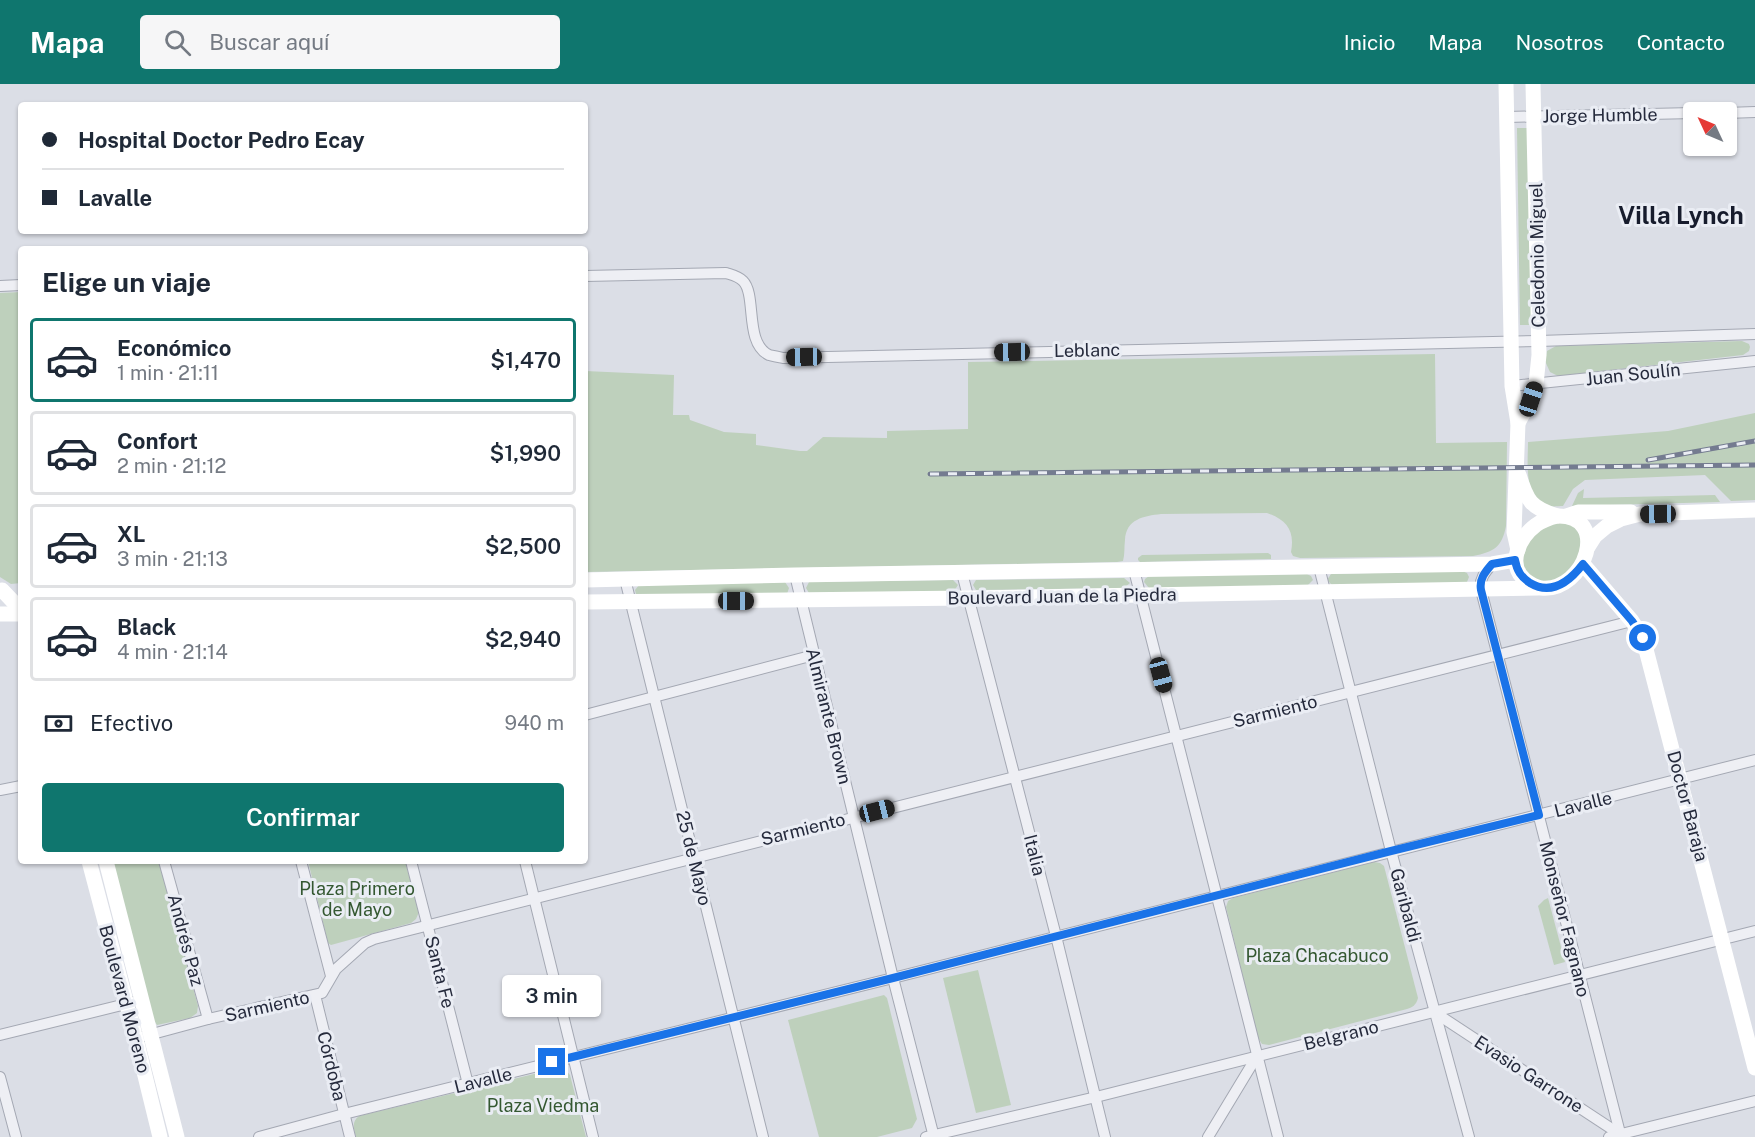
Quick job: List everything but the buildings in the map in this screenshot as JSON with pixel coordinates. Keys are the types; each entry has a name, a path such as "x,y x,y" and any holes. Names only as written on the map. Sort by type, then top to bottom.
{"main road":[{"name":"Celedonio Miguel","path":"1506,84 1512,387 1518,423 1514,497 1514,532 1517,555"},
{"name":"Celedonio Miguel","path":"1518,423 1536,384 1539,355 1533,84"},
{"name":"Celedonio Miguel","path":"1517,468 1530,502 1537,509 1562,516"},
{"path":"1583,564 1588,547 1595,536 1607,526 1621,519 1640,514 1755,510"},
{"path":"1538,588 1519,574 1517,555 1530,530 1545,519 1578,512 1640,514"},
{"path":"1562,516 1577,520 1588,537 1588,547"},
{"name":"Boulevard Juan de la Piedra","path":"588,580 1492,564 1517,555"},
{"name":"Boulevard Juan de la Piedra","path":"588,602 800,601 1551,588 1559,586 1576,573 1583,564"},
{"name":"Doctor Baraja","path":"1583,564 1632,621 1643,638 1755,1068"},
{"path":"1,589 18,589"},
{"path":"1,589 18,609"},
{"path":"0,614 18,612"},
{"name":"Boulevard Moreno","path":"90,864 134,1002"},
{"name":"Boulevard Moreno","path":"107,864 143,1037 177,1137"},
{"name":"Boulevard Moreno","path":"143,1037 160,1137"}],"street":[{"path":"1737,113 1755,112"},
{"name":"Jorge Humble","path":"1507,117 1683,113"},
{"name":"Leblanc","path":"588,276 726,273 736,276 744,282 748,289 751,320 760,347 769,355 783,357 1539,341"},
{"path":"0,286 18,285"},
{"name":"Juan Soulín","path":"1539,341 1755,334"},
{"name":"Juan Soulín","path":"1512,387 1755,361"},
{"path":"1481,590 1482,577 1492,564"},
{"name":"Garibaldi","path":"1319,567 1391,851 1469,1137"},
{"path":"1134,570 1278,1137"},
{"name":"Italia","path":"962,573 1056,936 1105,1137"},
{"name":"Almirante Brown","path":"795,575 931,1136"},
{"name":"25 de Mayo","path":"625,579 763,1137"},
{"name":"Monseñor Fagnano","path":"1481,590 1618,1136"},
{"name":"Sarmiento","path":"143,1037 208,1019 322,993 336,969 365,943 374,939 1632,621"},
{"path":"588,714 814,655"},
{"name":"Lavalle","path":"259,1137 1755,760"},
{"path":"0,790 18,787"},
{"name":"Andrés Paz","path":"165,864 208,1019"},
{"path":"302,864 331,975"},
{"name":"Santa Fe","path":"412,864 468,1084"},
{"path":"526,864 593,1137"},
{"name":"Belgrano","path":"931,1136 1096,1097 1755,931"},
{"name":"Córdoba","path":"315,995 350,1137"},
{"path":"0,1035 134,1002"},
{"name":"Evasio Garrone","path":"1434,1012 1618,1136"},
{"path":"1208,1137 1257,1056"},
{"path":"0,1077 16,1137"},
{"path":"1618,1136 1755,1101"}],"green space":[{"path":"1517,128 1531,128 1534,325 1520,325"},
{"path":"18,292 18,583 11,584 0,577 0,293"},
{"path":"1742,341 1750,347 1749,351 1743,355 1558,376 1550,372 1545,361 1547,351 1556,346"},
{"path":"1435,354 1436,443 1507,442 1506,526 1502,539 1492,550 1473,556 1300,558 1293,556 1291,552 1292,538 1288,527 1280,519 1267,513 1161,514 1148,516 1132,523 1126,533 1123,561 1117,562 588,572 588,371 674,375 673,415 689,415 690,420 724,432 756,434 756,445 807,451 823,437 887,438 887,431 968,429 968,362"},
{"path":"1755,413 1755,500 1731,501 1705,475 1585,480 1573,489 1563,506 1541,503 1531,489 1528,442 1668,431"},
{"path":"1584,489 1583,498 1715,495 1720,502 1572,506 1578,493"},
{"path":"1554,522 1572,524 1581,536 1580,556 1562,577 1550,582 1541,582 1525,571 1522,554 1533,534"},
{"path":"1268,553 1271,559 1140,562 1138,560 1142,555"},
{"path":"1462,571 1469,577 1467,582 1332,585 1327,580 1331,574"},
{"path":"1307,574 1313,580 1306,587 1149,588 1144,582 1149,576"},
{"path":"1124,578 1130,583 1124,588 976,590 973,585 976,580"},
{"path":"953,580 958,585 954,591 809,593 806,588 809,582"},
{"path":"785,582 789,588 787,594 640,596 635,590 639,585"},
{"name":"Plaza Chacabuco","path":"1374,862 1384,866 1418,998 1416,1002 1407,1009 1269,1045 1262,1044 1258,1038 1226,907 1228,901"},
{"path":"114,864 160,864 198,1006 197,1013 190,1018 157,1025 153,1019"},
{"name":"Plaza Primero de Mayo","path":"309,864 406,864 419,912 416,919 411,923 331,945 328,943"},
{"path":"1548,898 1565,962 1554,965 1538,906"},
{"path":"978,970 1011,1105 976,1113 943,978"},
{"path":"884,995 887,998 917,1119 912,1128 877,1137 819,1137 788,1020"},
{"name":"Plaza Viedma","path":"564,1068 570,1075 586,1137 356,1137 354,1123 359,1116"}],"railway":[{"path":"1648,460 1755,441"},
{"path":"930,474 1755,465"}],"district":[{"name":"Villa Lynch","path":"1681,215"}],"route":[{"path":"552,1062 1539,815 1481,590 1480,584 1485,571 1492,564 1515,560 1519,574 1525,580 1538,588 1551,588 1559,586 1576,573 1583,564 1632,621 1643,638"}]}
